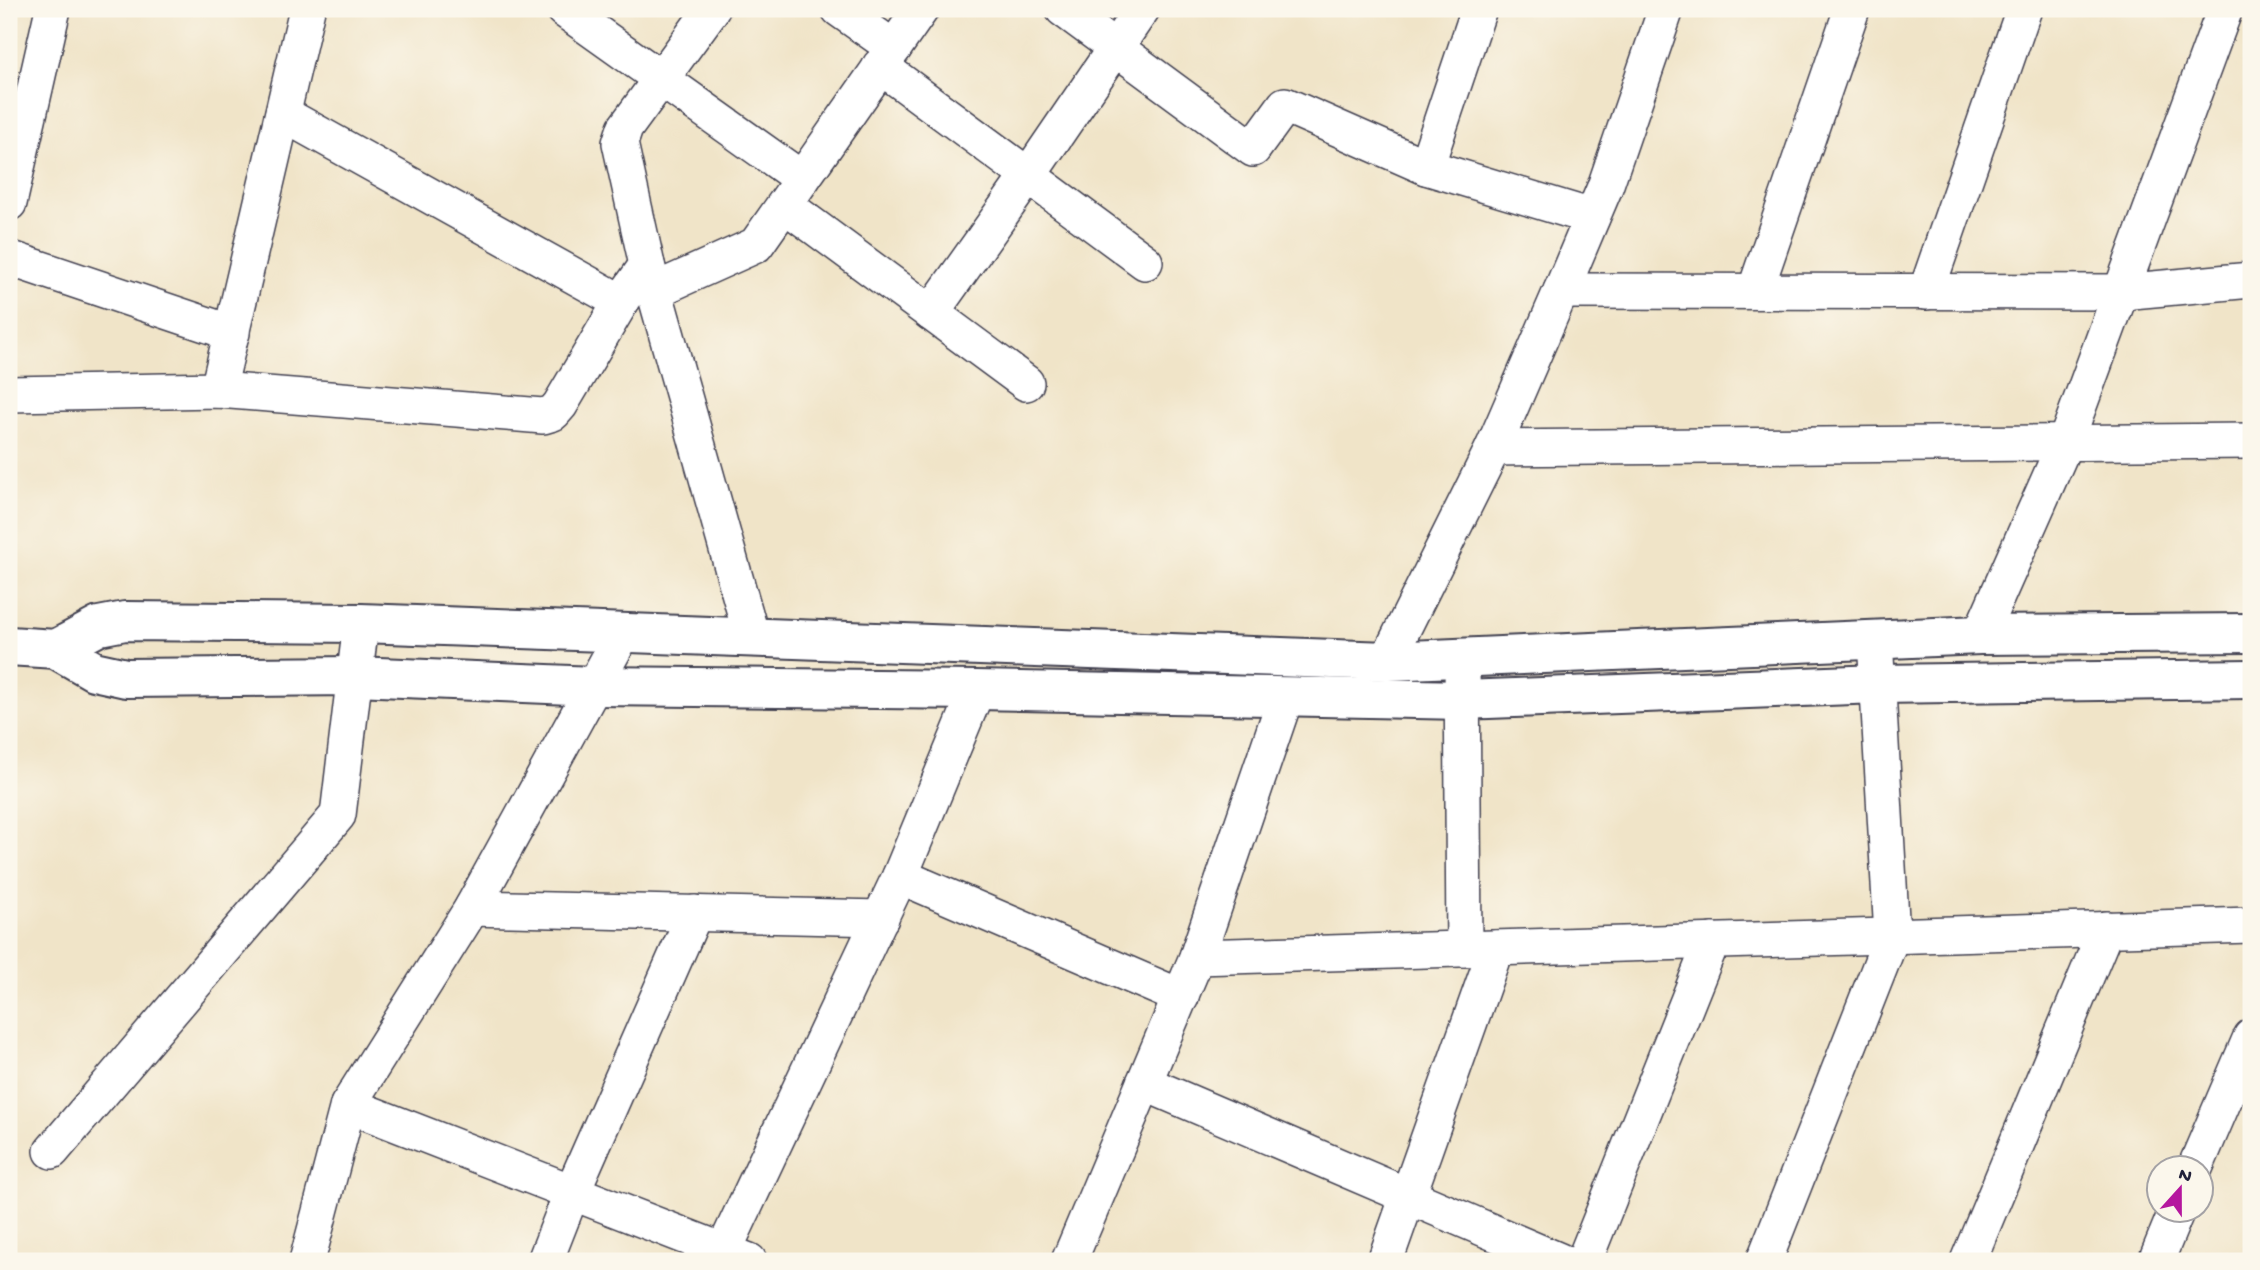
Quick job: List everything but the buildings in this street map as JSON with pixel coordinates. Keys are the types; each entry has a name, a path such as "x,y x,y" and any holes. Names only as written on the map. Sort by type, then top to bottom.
{"main road":[{"path":"56,649 99,626 125,621 361,623 1387,661 1980,635 2251,633"},
{"path":"9,646 56,649 94,671 127,678 355,676 594,686 977,690 1463,700 1878,684 2251,679"}],"street":[{"path":"9,204 53,9"},
{"path":"218,390 307,9"},
{"path":"563,9 661,79 931,313 1026,383"},
{"path":"712,9 625,128 620,143 652,277 752,638"},
{"path":"839,9 887,57 1028,176 1145,262"},
{"path":"9,394 218,390 543,416 553,413 621,302 652,277 756,245 921,9"},
{"path":"1063,9 1253,149 1285,105 1426,167 1592,217"},
{"path":"931,313 1142,9"},
{"path":"1426,167 1479,9"},
{"path":"1387,661 1493,448 1561,291 1605,187 1666,9"},
{"path":"1755,291 1852,9"},
{"path":"1926,292 2024,9"},
{"path":"1980,635 2066,441 2225,9"},
{"path":"283,114 621,302"},
{"path":"9,258 232,333"},
{"path":"1561,291 2121,292 2251,280"},
{"path":"1493,448 2251,441"},
{"path":"52,1151 338,815 361,623"},
{"path":"307,1261 348,1105 472,908 623,633"},
{"path":"1764,1261 1892,936 1875,639"},
{"path":"1385,1261 1409,1197 1480,949 1462,657"},
{"path":"348,1105 572,1192 731,1258 900,876 977,690"},
{"path":"1069,1261 1197,957 1286,696"},
{"path":"900,876 1181,997"},
{"path":"472,908 881,918"},
{"path":"545,1261 572,1192 695,913"},
{"path":"1197,957 2251,925"},
{"path":"1968,1261 2106,929"},
{"path":"1584,1261 1712,941"},
{"path":"2201,1154 2251,1037"},
{"path":"1144,1083 1560,1261"},
{"path":"2155,1261 2171,1224"}]}
